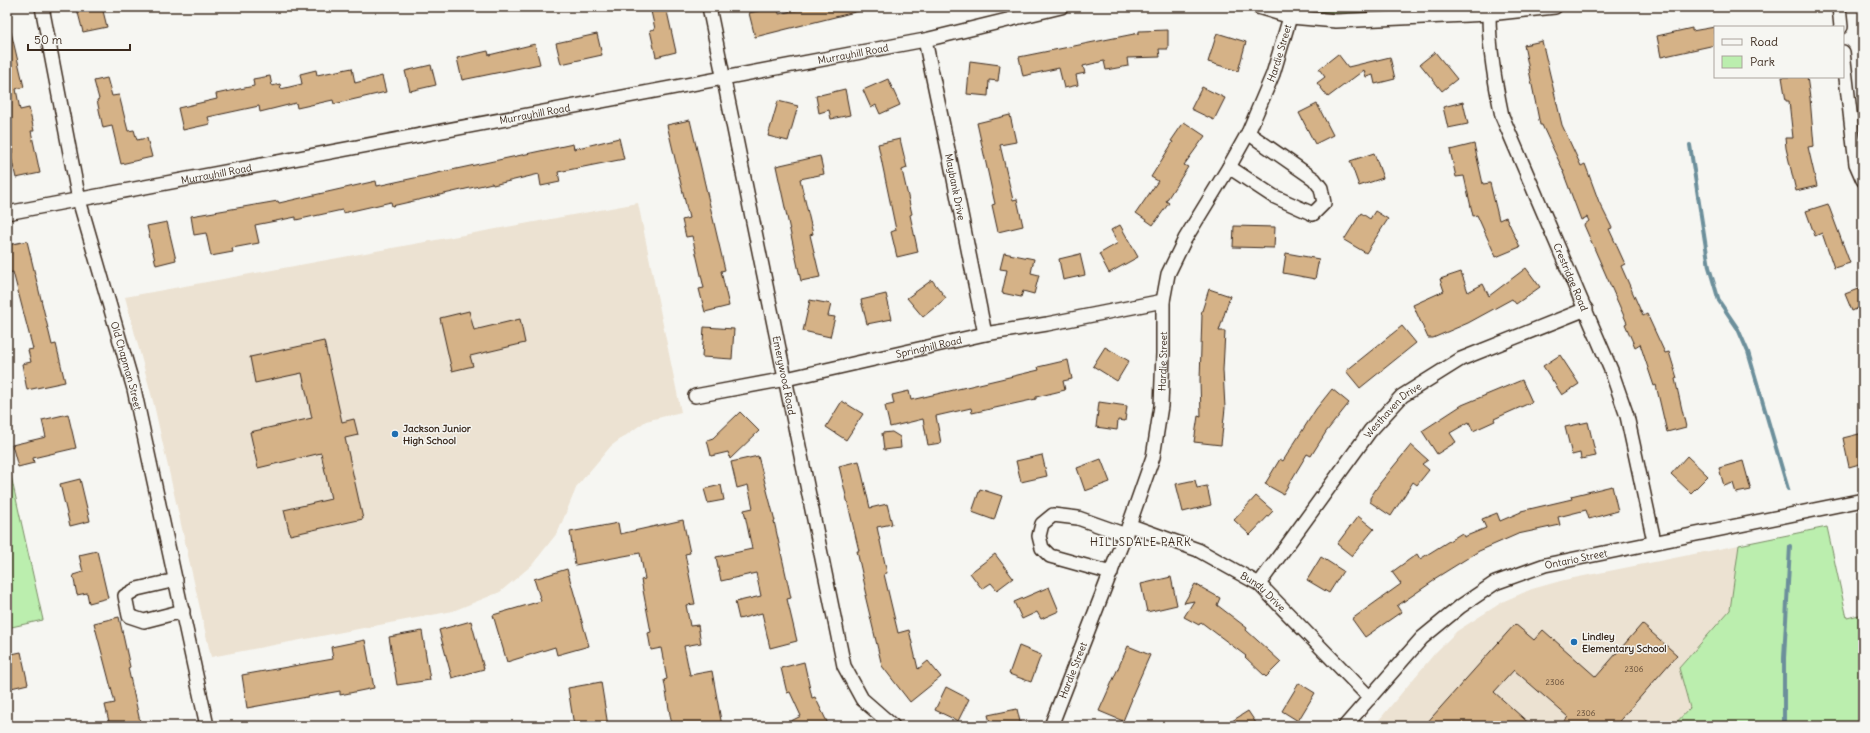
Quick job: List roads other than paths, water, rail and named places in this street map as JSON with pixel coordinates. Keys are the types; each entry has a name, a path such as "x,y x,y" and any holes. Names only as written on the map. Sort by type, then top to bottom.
{"street":[{"name":"Old Chapman Street","path":"42,7 79,200 134,390 208,726"},
{"name":"Emerywood Road","path":"709,7 844,666 862,699 893,726"},
{"name":"Murrayhill Road","path":"7,213 925,40 1061,7"},
{"path":"1258,7 1336,21 1490,14 1554,7"},
{"path":"1838,7 1840,26"},
{"name":"Hardie Street","path":"1051,726 1128,530 1153,457 1161,406 1163,353 1162,301 1168,274 1185,239 1248,133 1273,74 1292,12"},
{"name":"Crestridge Road","path":"1490,14 1489,34 1502,116 1611,370 1627,416 1654,542"},
{"name":"Maybank Drive","path":"925,40 985,334"},
{"path":"1844,61 1856,164 1863,180"},
{"path":"1229,167 1273,196 1313,214 1324,204 1321,188 1314,179 1248,133"},
{"name":"Springhill Road","path":"695,396 786,378 985,334 1047,324 1162,301"},
{"name":"Westhaven Drive","path":"1259,584 1370,431 1402,396 1460,359 1586,309"},
{"name":"Ontario Street","path":"1345,726 1422,638 1461,606 1495,583 1545,565 1863,500"},
{"name":"Bundy Drive","path":"1111,573 1050,556 1042,548 1039,536 1042,524 1053,515 1078,518 1128,530 1198,550 1259,584 1370,698"},
{"path":"176,580 137,590 124,596 130,616 144,621 183,611"}],"waterway":[{"path":"1690,145 1709,267 1719,301 1738,329 1748,352 1788,489"},
{"path":"1784,726 1784,658 1790,546"}],"place":[{"name":"Jackson Junior High School","path":"395,434"},
{"name":"Lindley Elementary School","path":"1574,642"}],"district":[{"name":"HILLSDALE PARK","path":"1141,542"}]}
